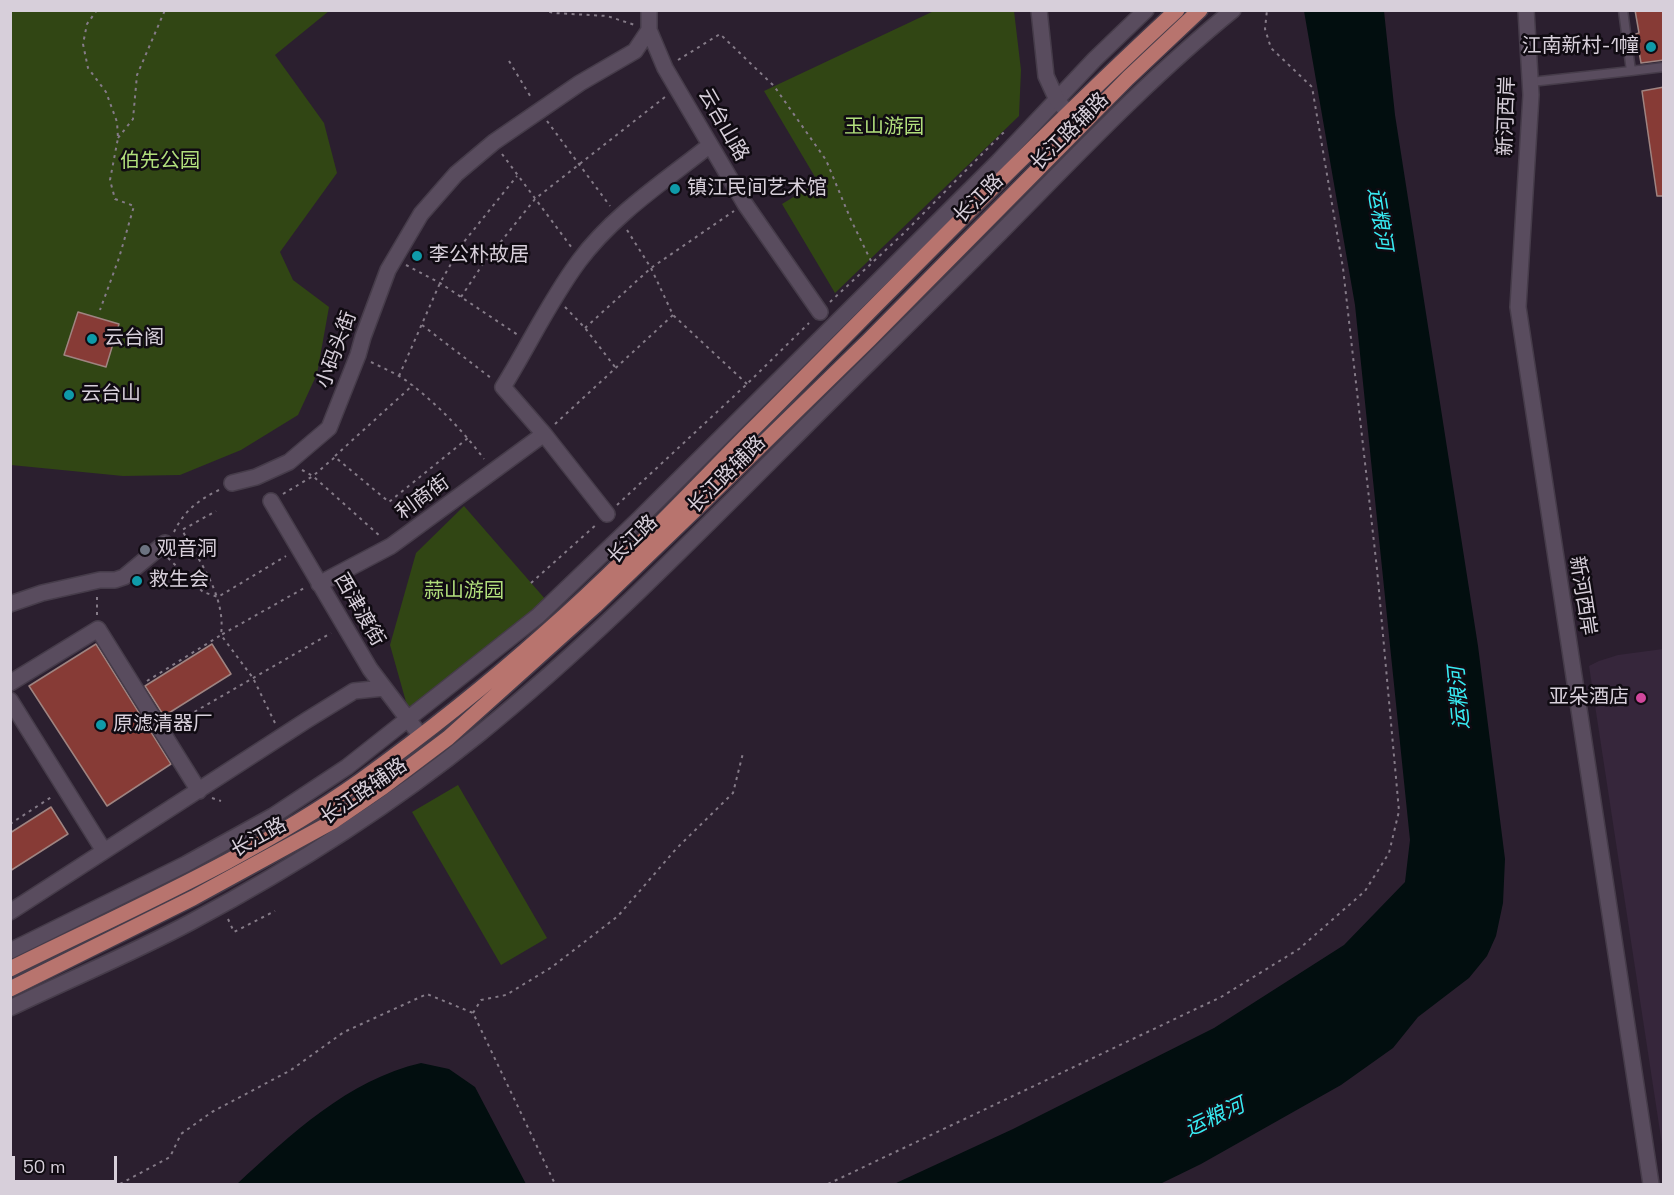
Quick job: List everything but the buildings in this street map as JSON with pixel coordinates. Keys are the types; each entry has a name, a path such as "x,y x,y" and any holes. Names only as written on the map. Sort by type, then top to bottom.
{"main road":[{"name":"长江路","path":"10,969 207,871 302,819 363,779 547,632 644,539 1068,113 1177,10"},
{"name":"长江路","path":"10,989 193,898 332,822 448,738 595,606 869,340 1080,127 1200,10"}],"street":[{"name":"云台山路","path":"649,10 649,30 676,88 745,204 820,312"},
{"path":"1039,10 1046,76 1057,100 1080,127"},
{"name":"长江路辅路","path":"10,951 186,864 273,816 347,767 538,616 638,520 1014,146 1095,59 1146,10"},
{"name":"长江路辅路","path":"10,1008 188,924 300,861 358,824 475,737 528,693 619,610 1125,106 1201,36 1233,10"},
{"name":"新河西岸","path":"1526,10 1531,82 1518,307 1651,1185"},
{"name":"小码头街","path":"232,483 256,477 289,462 329,428 388,270 422,214 456,174 494,142 580,83 635,51 649,30"},
{"path":"607,514 544,434 503,387 531,343 555,296 580,259 619,218 710,145"},
{"name":"利商街","path":"319,584 391,546 544,434"},
{"name":"西津渡街","path":"270,501 370,669 420,735"},
{"path":"10,604 42,593 124,577 160,547"},
{"path":"10,683 98,629 199,791"},
{"path":"10,912 354,691 384,688"},
{"path":"10,700 104,851"}],"lane":[{"path":"1623,10 1631,71"},
{"path":"1531,82 1664,67"}],"path":[{"path":"97,10 87,24 83,44 88,68 106,92 117,122 118,138 110,180 115,199 134,206 119,258 100,310"},
{"path":"118,138 133,119 137,75 165,10"},
{"path":"542,10 607,16 649,30"},
{"path":"828,1185 1221,997 1299,949 1365,891 1389,853 1399,811 1377,568 1344,268 1311,87 1271,48 1265,29 1267,10"},
{"path":"665,68 720,34 774,86 826,160 850,220 872,263"},
{"path":"461,297 483,264 535,199 676,88"},
{"path":"531,583 747,384 1003,134 1014,146"},
{"path":"494,142 580,259"},
{"path":"399,376 440,283 463,243 518,176"},
{"path":"585,328 651,267 745,204"},
{"path":"395,259 440,283 531,343"},
{"path":"555,296 585,328 615,367"},
{"path":"544,434 673,315"},
{"path":"422,325 503,387"},
{"path":"358,355 413,385 468,438 495,472"},
{"path":"270,501 313,476 413,385"},
{"path":"335,457 389,502 468,438"},
{"path":"313,476 391,546"},
{"path":"232,483 204,497 189,510 160,547 203,592 218,597 298,548"},
{"path":"216,512 182,530 218,597 222,622 221,635 253,678 283,735"},
{"path":"134,688 312,583 319,584"},
{"path":"97,598 97,618"},
{"path":"161,731 344,625"},
{"path":"473,1013 481,1000 506,995 552,967 618,916 676,849 733,793 743,753"},
{"path":"10,824 66,788"},
{"path":"120,1185 170,1157 181,1134 212,1112 291,1070 344,1032 427,994 473,1013 555,1185"}],"shaded area":[{"path":"1664,649 1663,1151 1589,666 1618,655"}],"green space":[{"name":"玉山游园","path":"936,10 1014,11 1021,70 1019,116 835,293 782,204 818,182 764,91"},
{"name":"伯先公园","path":"10,11 329,11 275,55 324,123 337,173 280,252 293,280 329,307 317,374 298,415 241,450 180,475 123,476 11,465"},
{"name":"蒜山游园","path":"464,506 546,600 408,709 390,645 416,553"},
{"path":"458,785 547,938 501,965 412,812"}],"water":[{"name":"运粮河","path":"1304,11 1384,11 1395,115 1478,646 1505,859 1503,903 1496,936 1487,956 1469,978 1418,1017 1393,1048 1341,1085 1201,1164 1160,1184 894,1184 1013,1129 1214,1028 1344,945 1405,882 1410,840 1355,305"},
{"path":"421,1063 449,1069 475,1087 526,1184 237,1184 278,1146 322,1111 369,1082"}],"place":[{"name":"江南新村-1幢","path":"1651,47"},
{"name":"镇江民间艺术馆","path":"675,189"},
{"name":"李公朴故居","path":"417,256"},
{"name":"云台阁","path":"92,339"},
{"name":"云台山","path":"69,395"},
{"name":"观音洞","path":"145,550"},
{"name":"救生会","path":"137,581"},
{"name":"亚朵酒店","path":"1641,698"},
{"name":"原滤清器厂","path":"101,725"}]}
